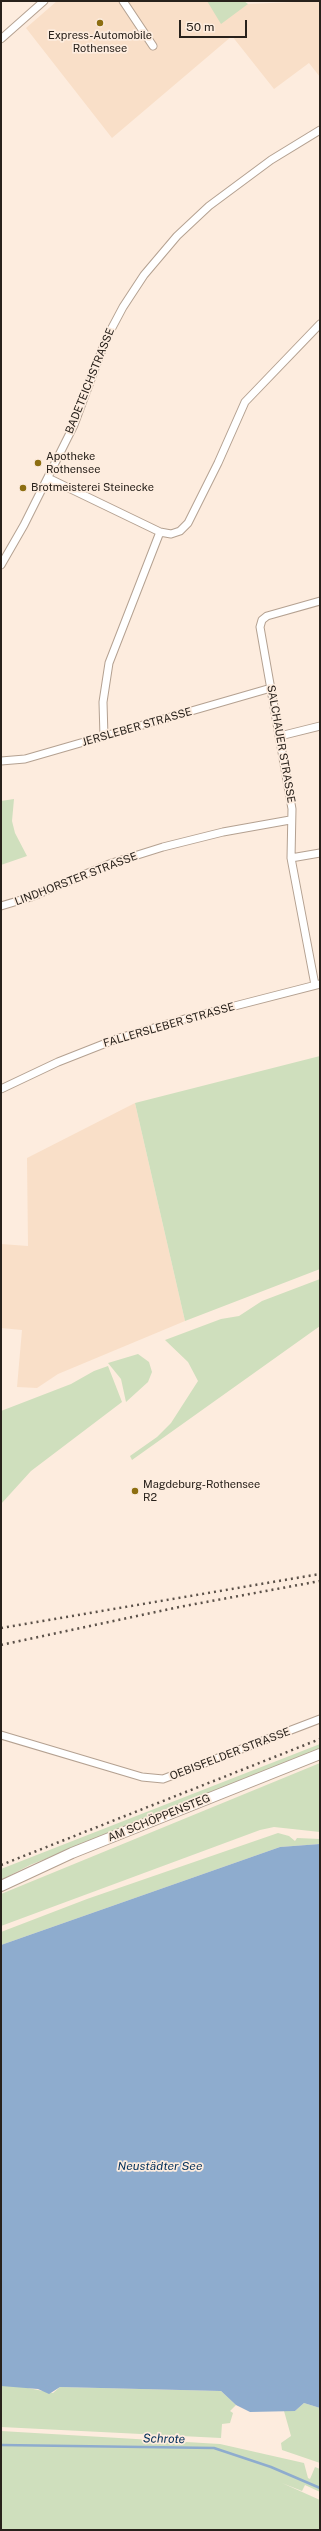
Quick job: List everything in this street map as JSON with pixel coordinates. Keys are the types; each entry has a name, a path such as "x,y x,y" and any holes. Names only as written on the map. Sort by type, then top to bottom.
{"street":[{"path":"1,38 44,1"},
{"path":"123,1 153,46"},
{"name":"BADETEICHSTRASSE","path":"1,565 48,478 81,407 106,339 132,291 157,258 177,236 209,206 271,160 320,130"},
{"path":"48,478 160,532 174,533 186,525 226,447 244,402 320,324"},
{"path":"104,737 104,702 109,663 160,532"},
{"name":"SALCHAUER STRASSE","path":"317,984 291,858 290,820 292,809 260,632 261,622 267,616 320,601"},
{"name":"JERSLEBER STRASSE","path":"1,761 25,759 271,688"},
{"path":"280,736 320,726"},
{"name":"LINDHORSTER STRASSE","path":"1,906 31,897 112,863 223,832 290,820"},
{"path":"291,858 320,853"},
{"name":"FALLERSLEBER STRASSE","path":"1,1089 58,1062 119,1038 317,984"},
{"name":"OEBISFELDER STRASSE","path":"1,1735 142,1777 164,1779 320,1719"},
{"name":"AM SCHÖPPENSTEG","path":"1,1886 72,1853 320,1754"}],"shaded area":[{"path":"57,1 242,1 246,4 320,1 320,77 309,63 274,89 232,36 112,138 26,28"},
{"path":"135,1103 185,1321 58,1374 37,1388 17,1387 22,1330 1,1328 1,1244 28,1246 27,1158"}],"green space":[{"path":"207,1 244,1 248,4 221,24"},
{"path":"14,799 12,821 15,833 27,856 1,865 1,801"},
{"path":"320,1056 320,1269 185,1321 135,1103"},
{"path":"320,1279 320,1326 132,1460 130,1456 157,1437 171,1423 198,1381 188,1362 165,1340 221,1319 239,1316 262,1301"},
{"path":"138,1354 149,1362 152,1372 148,1382 126,1402 121,1379 108,1363"},
{"path":"108,1366 122,1402 31,1471 1,1504 1,1411 71,1384 94,1371"},
{"path":"320,1744 320,1750 30,1865 1,1880 1,1869"},
{"path":"320,1763 320,1832 274,1827 260,1830 1,1926 1,1894"},
{"path":"278,1833 289,1836 295,1841 297,1838 320,1839 320,1844 280,1847 1,1945 1,1932 87,1899"},
{"path":"1,2386 18,2386 53,2393 60,2387 221,2391 236,2405 230,2411 233,2413 230,2423 222,2424 221,2438 1,2427"},
{"path":"304,2403 320,2408 320,2463 282,2450 281,2443 291,2436 284,2411 295,2411"},
{"path":"1,2431 220,2444 304,2463 308,2478 310,2479 315,2467 320,2469 320,2492 305,2485 302,2491 282,2483 320,2500 320,2530 1,2530"}],"water":[{"name":"Neustädter See","path":"320,1844 320,2408 304,2403 295,2411 250,2412 236,2405 221,2391 60,2387 49,2394 38,2389 1,2386 1,1945 280,1847"}],"waterway":[{"name":"Schrote","path":"1,2445 214,2448 271,2467 320,2488"}],"railway":[{"path":"1,1628 320,1574"},
{"path":"1,1645 179,1607 320,1581"},
{"path":"1,1865 320,1739"}],"place":[{"name":"Express-Automobile Rothensee","path":"100,23"},
{"name":"Apotheke Rothensee","path":"38,463"},
{"name":"Brotmeisterei Steinecke","path":"23,488"},
{"name":"Magdeburg-Rothensee R2","path":"135,1491"}]}
